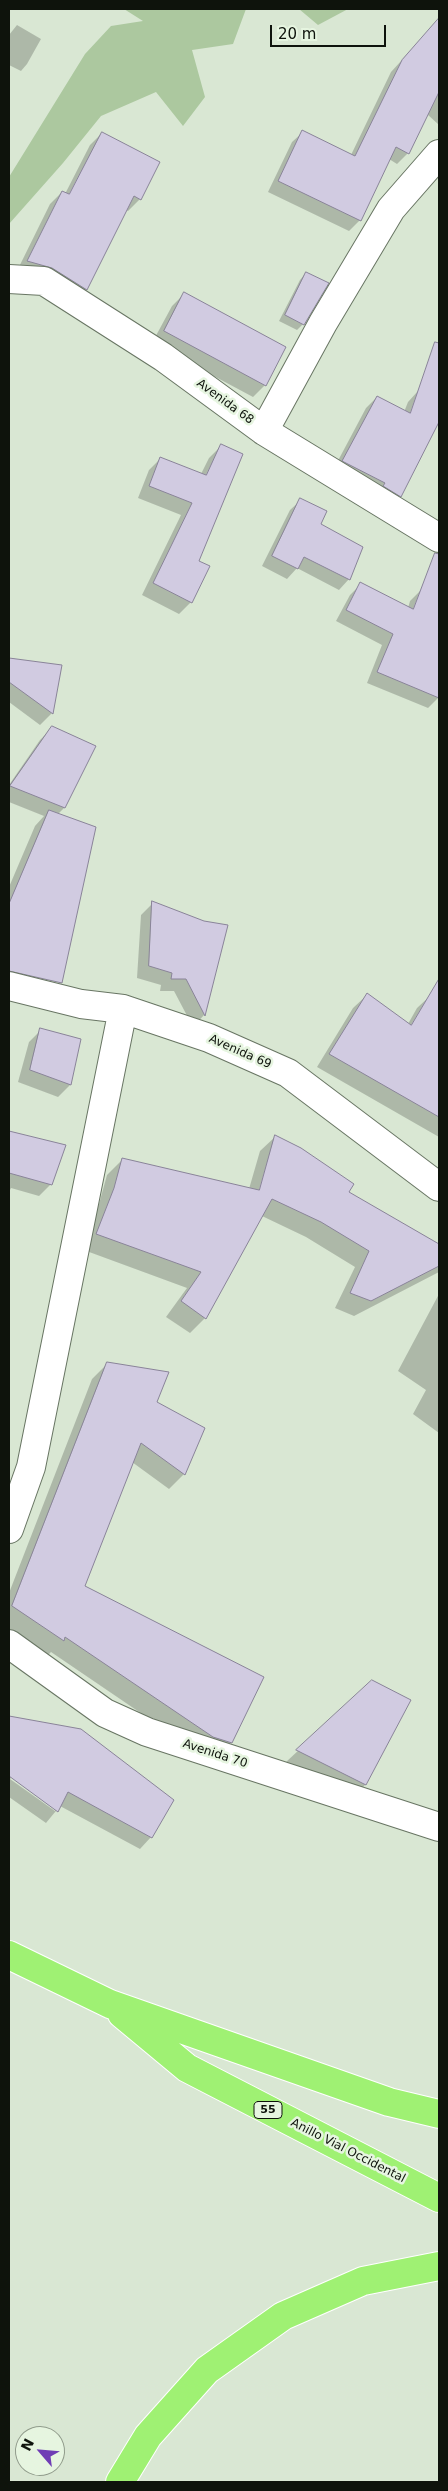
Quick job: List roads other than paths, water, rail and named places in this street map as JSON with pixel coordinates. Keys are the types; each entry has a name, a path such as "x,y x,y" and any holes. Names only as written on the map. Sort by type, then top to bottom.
{"highway":[{"name":"Anillo Vial Occidental","path":"9,1955 110,2004 362,2093 439,2114"},
{"name":"Anillo Vial Occidental","path":"110,2004 187,2068 439,2198"},
{"path":"120,2482 148,2436 207,2370 282,2316 363,2281 439,2266"}],"street":[{"path":"264,431 323,323 391,210 439,154"},
{"name":"Avenida 68","path":"9,279 44,281 163,357 264,431 439,538"},
{"name":"Avenida 69","path":"9,986 81,1004 123,1009 209,1038 288,1073 439,1187"},
{"path":"9,1528 32,1467 123,1009"},
{"name":"Avenida 70","path":"9,1644 105,1713 147,1732 439,1827"}]}
